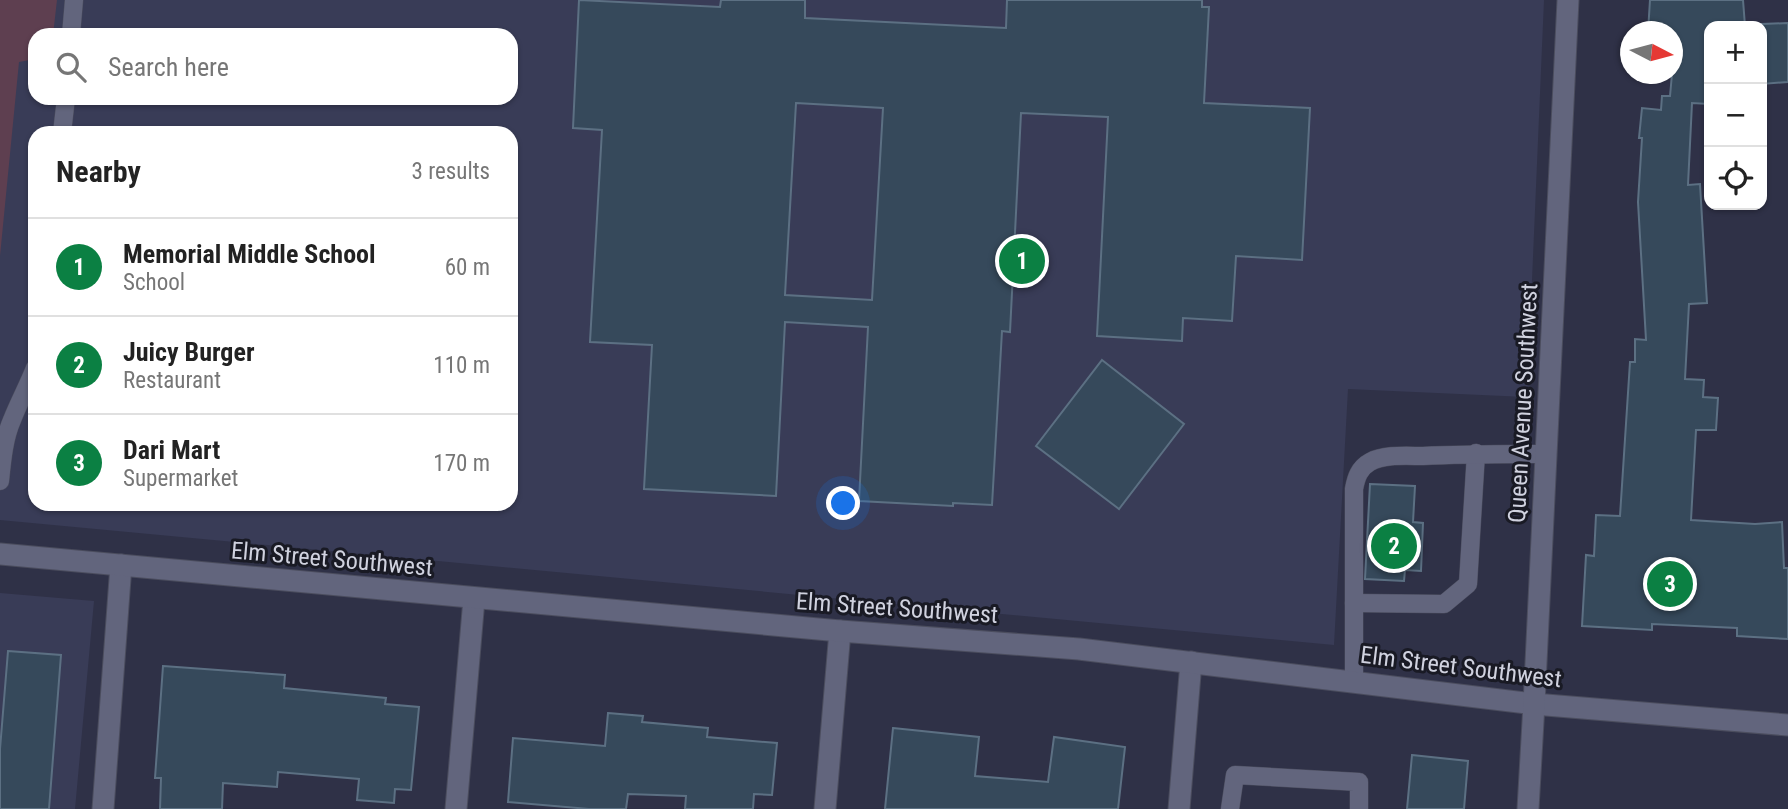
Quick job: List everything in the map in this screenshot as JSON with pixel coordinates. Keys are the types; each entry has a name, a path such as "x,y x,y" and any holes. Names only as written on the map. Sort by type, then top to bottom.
{"street":[{"name":"Queen Avenue Southwest","path":"1528,809 1568,0"},
{"name":"Elm Street Southwest","path":"0,554 840,631 1079,649 1534,704 1788,724"},
{"path":"103,809 121,565"},
{"path":"456,809 474,598"},
{"path":"825,809 840,631"},
{"path":"1179,809 1191,662"}],"lane":[{"path":"72,28 74,0"},
{"path":"63,126 65,105"},
{"path":"0,481 11,421 28,387"},
{"path":"1354,682 1354,489 1360,470 1367,463 1376,460 1400,457 1476,453 1547,454"},
{"path":"1354,603 1444,604 1468,584 1476,453"},
{"path":"1230,809 1235,775 1359,782 1359,809"}],"shaded area":[{"path":"0,0 1544,0 1527,397 1348,389 1334,645 0,520"},
{"path":"0,0 57,0 54,28 28,28 28,60 19,62 0,256"},
{"path":"0,593 94,601 75,809 0,809"}],"building":[{"path":"579,0 720,7 721,0 805,0 805,18 1006,28 1007,0 1202,0 1202,7 1209,7 1204,103 1310,108 1302,260 1236,256 1232,321 1183,318 1182,341 1097,336 1108,117 1021,113 1010,332 1002,331 992,505 953,503 953,506 859,501 868,327 785,322 776,496 644,489 652,345 590,342 602,130 573,128","holes":["796,103 883,108 872,300 785,295"]},
{"path":"1650,0 1743,0 1745,21 1704,21 1704,104 1692,103 1688,185 1700,184 1707,303 1689,304 1685,379 1704,380 1703,397 1718,398 1716,430 1696,430 1691,520 1755,524 1782,522 1784,568 1788,568 1788,639 1737,636 1737,628 1652,624 1652,630 1582,626 1586,555 1594,556 1596,515 1620,516 1630,362 1635,362 1635,339 1646,340 1638,202 1642,108 1661,110 1662,96 1670,96 1671,84 1683,84 1683,21 1649,21"},
{"path":"1788,23 1788,82 1767,84 1767,24"},
{"path":"1102,360 1184,424 1119,509 1036,446"},
{"path":"1370,484 1415,486 1413,522 1423,523 1421,571 1405,570 1404,581 1365,579"},
{"path":"8,651 61,655 49,809 0,809 0,749"},
{"path":"163,666 285,675 284,688 386,698 385,704 419,707 411,790 395,789 394,803 357,800 359,779 278,772 277,787 223,783 222,809 160,809 161,778 155,778"},
{"path":"608,713 643,716 642,722 708,728 707,737 777,743 772,795 754,794 753,809 685,809 686,796 628,794 626,809 589,809 508,802 513,738 605,746"},
{"path":"893,728 979,737 975,776 1048,782 1054,737 1125,747 1118,809 885,809"},
{"path":"1412,755 1468,761 1464,809 1407,809"}],"place":[{"name":"Memorial Middle School","path":"1022,261"},
{"name":"Juicy Burger","path":"1394,546"},
{"name":"Dari Mart","path":"1670,584"}]}
